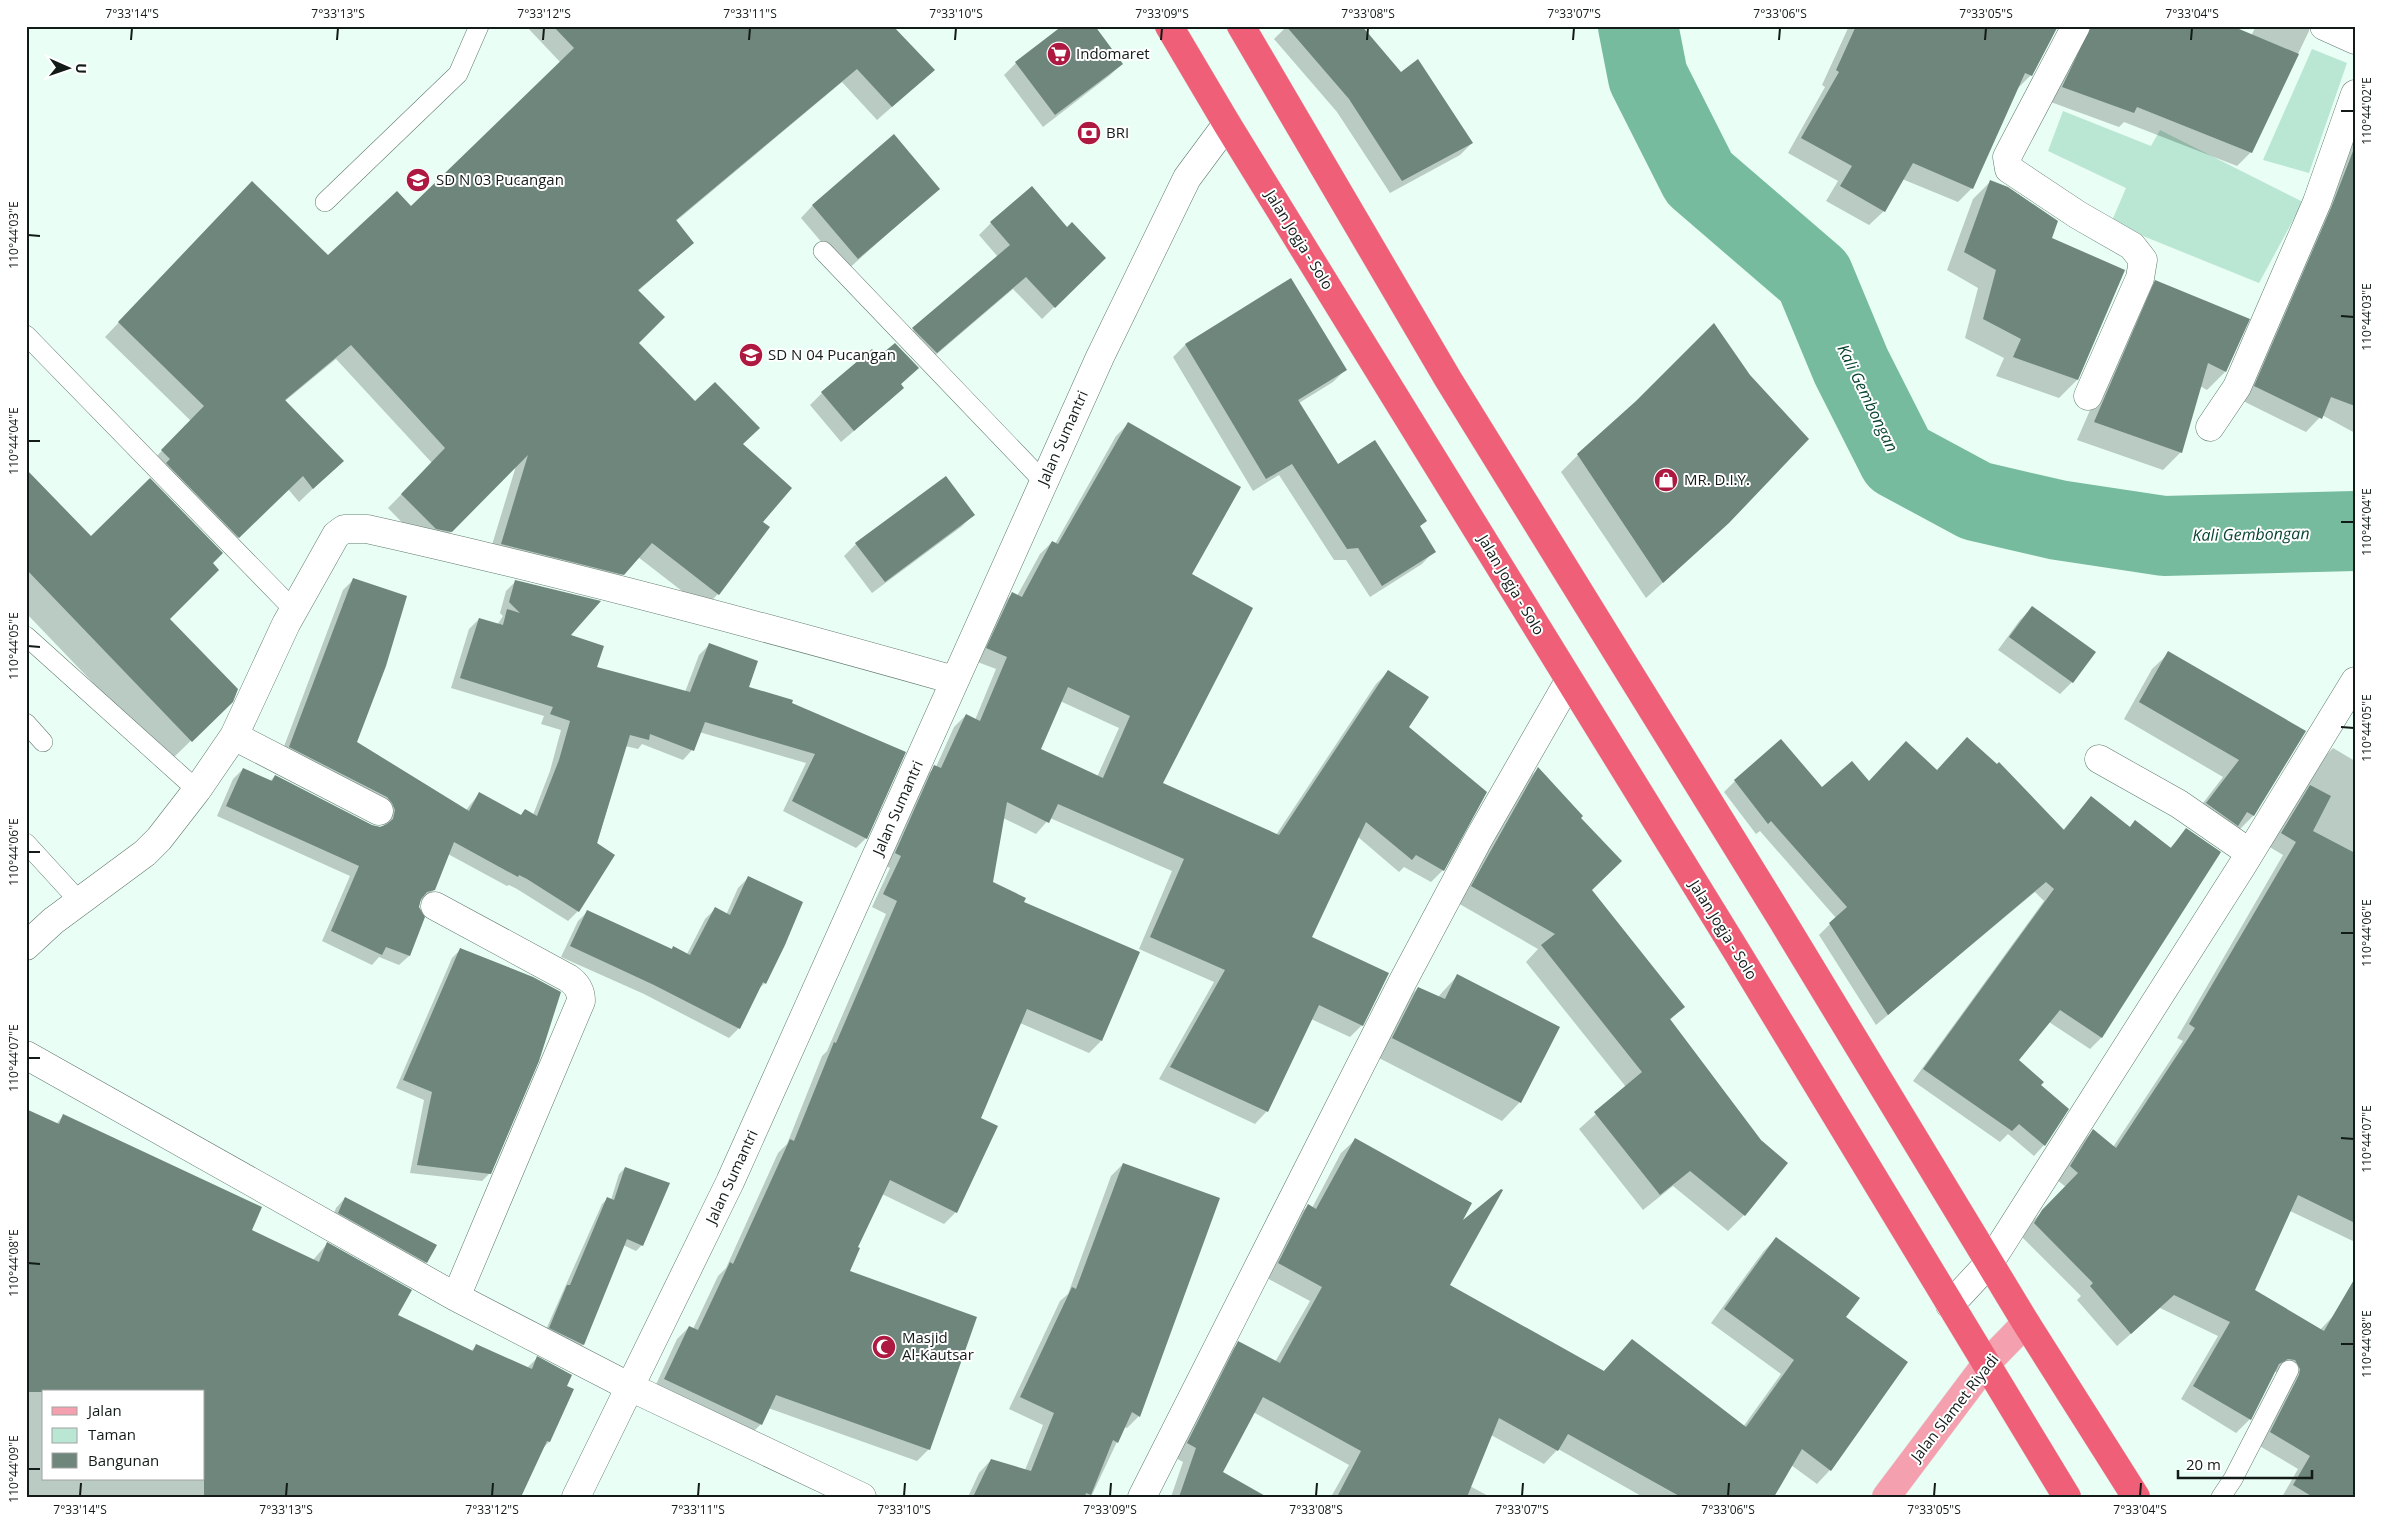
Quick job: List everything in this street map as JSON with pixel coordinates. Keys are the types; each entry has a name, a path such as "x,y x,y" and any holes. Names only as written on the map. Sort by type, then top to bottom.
{"highway":[{"name":"Jalan Jogja - Solo","path":"1169,26 1227,124 1403,406 1569,681 1854,1143 2067,1497"},
{"path":"1241,26 1448,379 1867,1060 2026,1323 2136,1497"}],"main road":[{"name":"Jalan Slamet Riyadi","path":"1886,1497 1986,1364 2026,1323"}],"street":[{"path":"2076,26 2007,157 2009,169 2078,215 2132,246 2143,260 2140,278 2088,396"},
{"path":"2324,26 2355,40"},
{"path":"2210,427 2237,388 2317,202 2355,94"},
{"name":"Jalan Sumantri","path":"576,1497 734,1174 1100,357 1188,178 1227,124"},
{"path":"26,946 53,921 145,853 197,790 234,736 294,610 336,535 344,529 367,529 502,559 726,616 954,680"},
{"path":"1142,1497 1403,981 1479,838 1569,681"},
{"path":"1950,1305 1990,1262 2250,853 2355,681"},
{"path":"234,736 378,811"},
{"path":"2099,759 2179,804 2250,853"},
{"path":"434,906 568,978 578,986 581,996 581,1001 456,1297"},
{"path":"26,1055 456,1297 630,1387 862,1497"}],"lane":[{"path":"325,202 458,74 478,26"},
{"path":"823,251 1043,481"},
{"path":"26,335 294,610"},
{"path":"26,636 197,790"},
{"path":"26,723 43,742"},
{"path":"26,843 80,902"},
{"path":"2221,1497 2233,1479 2289,1370"}],"green space":[{"path":"2312,49 2347,63 2309,173 2263,160"},
{"path":"2063,111 2151,146 2160,130 2303,202 2259,283 2111,223 2126,188 2048,151"}],"building":[{"path":"553,26 893,26 935,70 892,107 857,69 676,220 694,243 638,290 665,317 639,343 695,401 715,382 760,428 743,444 792,488 763,522 770,527 719,595 652,543 624,575 501,544 528,455 452,532 436,529 401,494 445,448 351,345 285,400 344,461 313,489 303,476 239,538 166,463 170,459 161,450 204,406 118,322 252,181 328,255 397,191 411,206 574,48"},
{"path":"1062,26 1095,26 1123,64 1055,115 1015,62"},
{"path":"1286,26 1362,26 1401,72 1418,59 1473,143 1402,181 1349,99"},
{"path":"1856,26 2058,26 2032,76 2025,73 1973,189 1913,163 1885,212 1840,186 1852,166 1801,138 1839,72 1836,70"},
{"path":"2091,26 2232,26 2299,54 2252,153 2137,107 2134,113 2062,87"},
{"path":"894,134 940,189 858,259 812,205"},
{"path":"2355,146 2355,406 2331,397 2322,419 2254,386 2331,208"},
{"path":"1990,180 2008,187 2058,221 2052,238 2125,270 2078,380 2013,357 2021,339 1983,319 1996,270 1964,252"},
{"path":"1032,186 1067,227 1072,222 1106,258 1055,308 1026,277 937,353 912,328 1010,245 990,222"},
{"path":"1291,278 1347,370 1298,400 1338,464 1375,440 1427,521 1420,526 1436,552 1382,586 1358,548 1347,549 1292,464 1266,479 1185,344"},
{"path":"2155,280 2250,319 2226,372 2208,363 2182,453 2094,422"},
{"path":"1714,323 1750,375 1809,439 1729,523 1663,583 1577,454 1636,401"},
{"path":"895,343 919,368 901,384 904,388 854,431 821,392 872,349 878,357"},
{"path":"1128,422 1241,487 1192,574 1253,608 1163,783 1279,835 1388,670 1429,697 1409,727 1487,792 1444,871 1416,855 1412,860 1366,822 1312,937 1389,973 1363,1026 1319,1005 1268,1112 1170,1067 1225,970 1150,937 1184,859 1058,804 1049,823 1007,802 993,882 1026,898 1024,902 1140,952 1102,1041 1027,1009 981,1118 998,1126 957,1213 890,1180 858,1247 860,1248 850,1271 977,1317 930,1450 776,1395 762,1425 664,1379 689,1326 698,1330 730,1262 733,1264 790,1139 794,1141 834,1042 836,1043 897,901 883,894 901,856 895,853 934,765 941,768 966,714 980,721 1007,657 986,648 1012,592 1022,597 1052,541 1058,544","holes":["1068,687 1130,716 1103,778 1041,749"]},
{"path":"26,469 91,536 150,478 223,553 213,563 219,570 170,619 238,689 233,702 192,742 26,569"},
{"path":"946,476 975,515 885,582 855,543"},
{"path":"353,578 407,596 386,666 357,742 469,811 479,792 521,815 525,809 537,816 559,760 570,721 550,714 553,707 460,678 479,618 503,625 507,609 520,613 509,602 515,580 601,601 571,635 604,646 597,667 690,692 709,643 758,661 749,687 793,700 792,703 906,752 867,839 792,801 815,754 705,722 694,751 650,734 649,740 630,735 597,843 615,855 579,912 527,879 519,875 518,877 454,842 435,890 427,892 421,899 419,907 425,917 410,956 386,947 382,955 331,931 359,866 226,806 243,768 272,781 275,775 372,825 380,827 393,819 395,810 387,797 289,747"},
{"path":"2032,606 2096,652 2073,683 2009,637"},
{"path":"2168,651 2306,731 2254,816 2247,812 2238,826 2206,803 2239,760 2139,702"},
{"path":"1967,737 1997,764 1999,762 2064,830 2091,796 2130,827 2135,820 2171,848 2186,828 2221,852 2102,1038 2060,1010 2019,1060 2044,1082 2041,1085 2069,1109 2045,1146 2019,1124 2012,1131 1923,1069 2054,889 2046,882 1888,1015 1829,923 1847,907 1771,821 1768,824 1734,780 1781,739 1822,787 1852,761 1869,781 1906,741 1937,770"},
{"path":"1538,767 1583,816 1581,818 1622,861 1592,890 1685,1007 1670,1019 1761,1140 1788,1163 1745,1216 1690,1171 1660,1195 1594,1112 1642,1072 1541,945 1555,934 1471,886"},
{"path":"2310,785 2331,796 2313,831 2355,853 2355,1223 2298,1195 2255,1290 2324,1331 2355,1278 2355,1497 2313,1497 2293,1485 2310,1456 2270,1432 2299,1375 2300,1369 2295,1360 2288,1359 2279,1364 2251,1420 2193,1386 2230,1322 2174,1295 2131,1334 2090,1286 2093,1283 2034,1223 2042,1210 2078,1173 2070,1166 2093,1129 2116,1148 2195,1028 2189,1024 2296,842 2281,833"},
{"path":"748,876 803,902 766,984 763,982 740,1029 654,985 570,946 587,910 672,949 673,946 690,955 715,907 730,915"},
{"path":"460,948 533,977 561,992 539,1061 491,1174 417,1165 432,1092 403,1080"},
{"path":"1457,974 1560,1027 1521,1103 1392,1038 1418,987 1445,999"},
{"path":"26,1109 59,1124 63,1114 262,1207 252,1230 319,1262 327,1242 412,1290 398,1315 473,1351 476,1344 532,1369 537,1356 572,1375 567,1386 574,1389 550,1442 547,1441 521,1497 204,1497 205,1390 42,1390 42,1392 26,1392"},
{"path":"1355,1138 1472,1203 1463,1220 1501,1189 1503,1190 1450,1285 1604,1371 1632,1339 1746,1427 1794,1360 1724,1309 1776,1237 1860,1298 1846,1317 1908,1362 1831,1471 1802,1449 1774,1497 1681,1497 1568,1434 1558,1451 1499,1418 1467,1497 1337,1497 1361,1451 1263,1397 1223,1472 1267,1497 1179,1497 1196,1448 1187,1443 1238,1341 1280,1363 1322,1287 1278,1263 1308,1204 1316,1209"},
{"path":"1123,1163 1220,1198 1140,1417 1132,1412 1118,1443 1113,1440 1091,1495 1086,1493 1085,1497 973,1497 991,1459 1031,1471 1054,1413 1020,1397 1072,1287 1076,1289"},
{"path":"625,1167 670,1183 643,1246 627,1239 584,1345 549,1328 567,1285 570,1285 607,1197 614,1200"},
{"path":"345,1197 437,1245 427,1263 338,1213"}],"waterway":[{"name":"Kali Gembongan","path":"1638,26 1648,77 1699,178 1814,277 1851,366 1898,459 1976,501 2058,520 2164,536 2355,531"}],"place":[{"name":"Indomaret","path":"1059,54"},
{"name":"BRI","path":"1089,133"},
{"name":"SD N 03 Pucangan","path":"418,180"},
{"name":"SD N 04 Pucangan","path":"751,355"},
{"name":"MR. D.I.Y.","path":"1666,480"},
{"name":"Masjid Al-Kautsar","path":"884,1347"}]}
